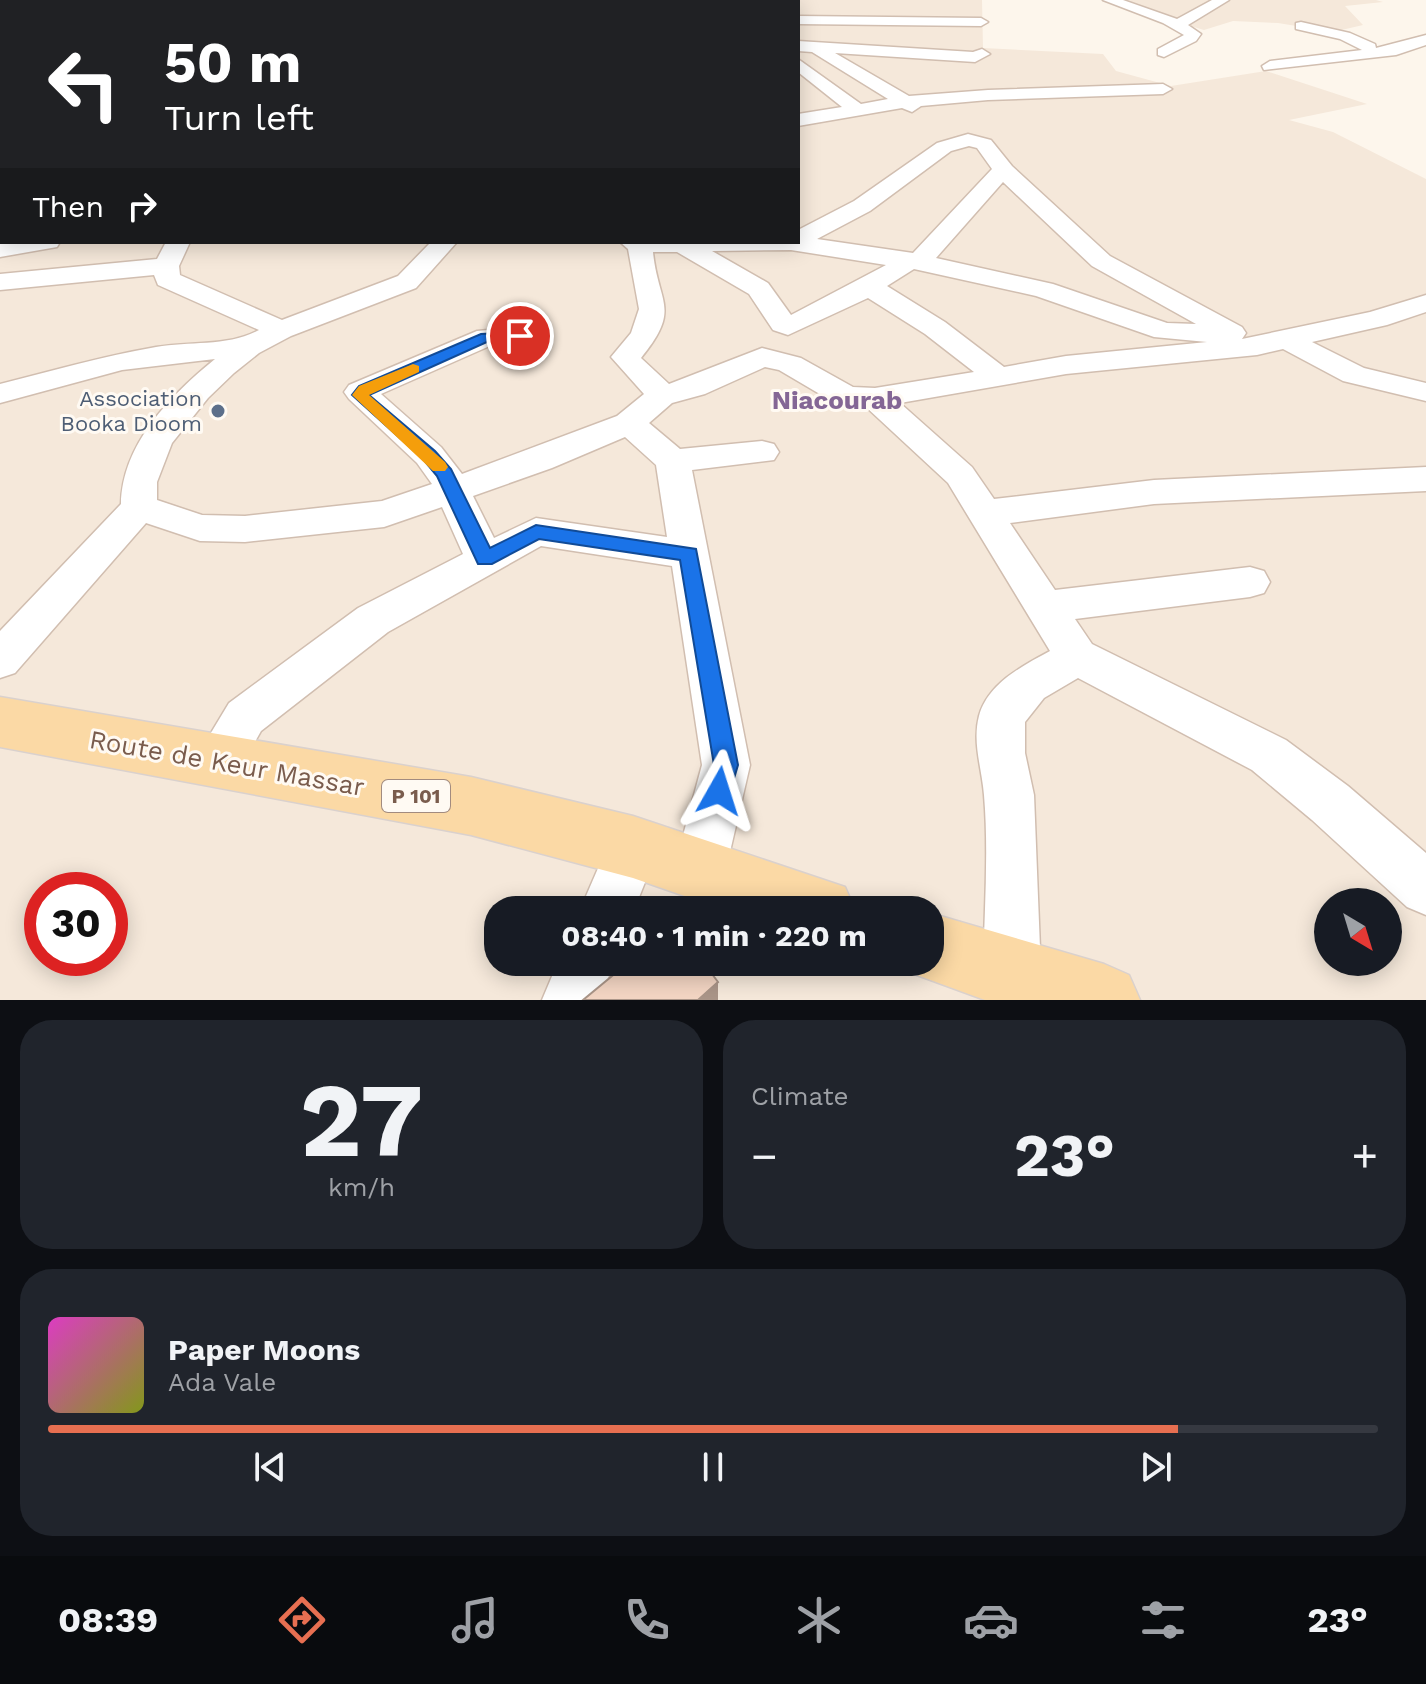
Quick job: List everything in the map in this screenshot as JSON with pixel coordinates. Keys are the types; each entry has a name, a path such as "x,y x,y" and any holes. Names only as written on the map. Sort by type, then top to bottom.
{"main road":[{"name":"Route de Keur Massar","path":"3,726 471,806 633,847 780,896"},
{"path":"944,954 1015,987 1104,1000"}],"street":[{"path":"1110,0 1178,25 1193,34 1164,52"},
{"path":"1178,25 1222,0"},
{"path":"1182,1 1206,8"},
{"path":"800,20 873,23 980,16 994,64 1028,94"},
{"path":"873,23 880,52"},
{"path":"873,23 935,37 934,55"},
{"path":"1301,26 1345,36 1378,51"},
{"path":"1270,66 1396,50 1426,40"},
{"path":"806,47 934,55 994,64"},
{"path":"806,47 841,64 968,140 984,144 1004,171 1101,261 1244,339"},
{"path":"800,64 841,64"},
{"path":"800,66 858,110"},
{"path":"800,120 905,102 1163,89"},
{"path":"800,237 862,206 944,147 968,140"},
{"path":"682,244 759,289 783,324 796,326 915,261 991,180 1004,171"},
{"path":"0,250 36,244"},
{"path":"0,660 139,507 139,482 146,459 158,438 197,391 249,347 281,330 407,282 443,244"},
{"path":"636,244 653,303 653,320 626,357 628,363 654,382 661,396"},
{"path":"800,244 915,261 1044,290 1164,331 1197,335 1288,339 1377,319 1426,303"},
{"path":"0,282 172,254 167,279 281,330"},
{"path":"868,287 912,310 996,375"},
{"path":"485,559 455,491 429,455 360,392 487,337 536,339"},
{"path":"139,507 200,528 245,529 384,514 540,460 629,423 661,396 694,387 762,357 790,364 846,396 875,398 996,375 1244,339"},
{"path":"1288,339 1328,365 1394,388 1426,392"},
{"path":"0,394 119,362 165,354 249,347"},
{"path":"1394,388 1426,413"},
{"path":"875,398 960,475 1077,657 1269,755 1330,803 1426,888"},
{"path":"629,423 673,461 726,765 700,869"},
{"path":"673,461 762,452"},
{"path":"985,513 1154,492 1426,479"},
{"path":"218,761 245,717 373,620 536,532 689,554"},
{"path":"1044,607 1250,582"},
{"path":"1015,987 1009,795 1001,753 1002,716 1028,685 1077,657"},
{"path":"613,896 633,847"},
{"path":"571,1000 580,976"}],"shaded area":[{"path":"800,0 982,0 983,48 1103,54 1116,71 1171,86 1266,71 1367,104 1289,120 1333,132 1426,179 1426,1000 0,1000 0,244 800,244"},
{"path":"1104,0 1383,2 1345,6 1363,25 1333,32 1278,23 1233,21 1204,30"}],"building":[{"path":"612,976 714,976 718,982 698,1000 583,1000"}],"slow traffic":[{"path":"413,369 365,389 360,395 439,467"}],"place":[{"name":"Association Booka Dioom","path":"218,411"}],"district":[{"name":"Niacourab","path":"837,400"}],"route":[{"path":"520,336 487,337 365,389 360,395 429,455 445,474 485,559 536,532 689,554 726,765 719,791"}]}
